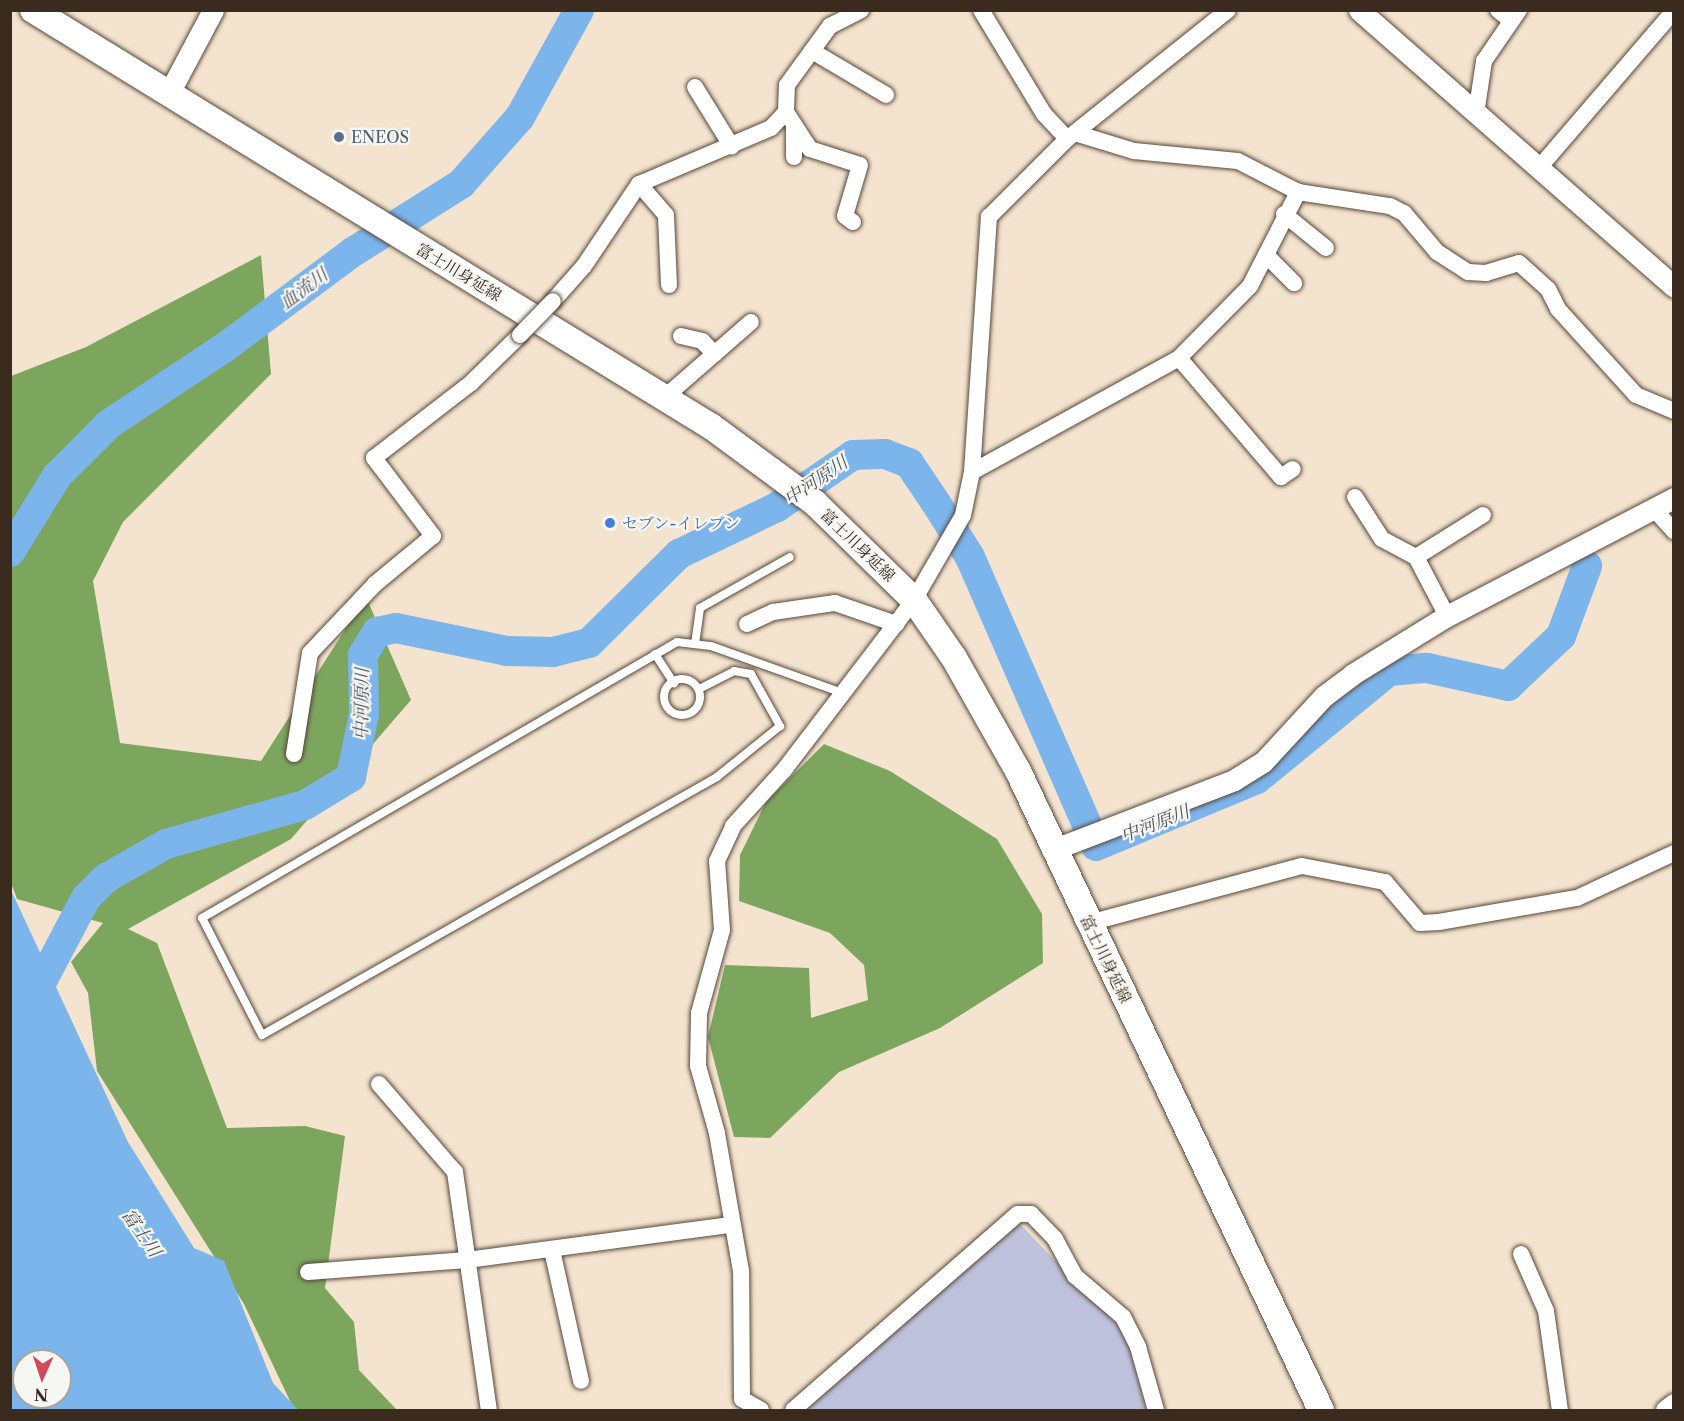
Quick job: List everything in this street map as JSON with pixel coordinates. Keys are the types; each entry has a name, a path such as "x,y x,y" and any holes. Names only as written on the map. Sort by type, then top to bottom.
{"main road":[{"name":"富士川身延線","path":"33,10 170,91 417,247 665,397 790,483 815,503 914,600 954,658 1060,846 1097,921 1321,1410"}],"street":[{"path":"170,91 213,10"},
{"path":"794,157 787,86 830,26 861,10"},
{"path":"981,10 1044,114 1071,136 1134,151 1238,161 1298,192 1390,206 1404,213 1437,252 1468,272 1486,273 1519,264 1530,269 1558,309 1636,394 1674,411"},
{"path":"761,1410 742,1399 741,1272 731,1225 717,1133 698,1066 699,1013 722,930 717,861 733,826 842,693 914,600 963,515 972,472 989,217 1071,136 1228,10"},
{"path":"1359,10 1674,287"},
{"path":"1538,169 1674,11"},
{"path":"1476,114 1484,61 1509,14"},
{"path":"812,51 886,95"},
{"path":"695,87 732,147"},
{"path":"294,754 310,653 375,584 433,536 374,458 471,383 553,301 584,266 639,184 732,147 790,118"},
{"path":"790,118 810,148 860,165 845,216 854,222"},
{"path":"639,184 666,215 669,285"},
{"path":"972,472 1179,358 1250,286 1284,214 1298,192"},
{"path":"1284,214 1326,248"},
{"path":"1266,255 1294,284"},
{"path":"665,397 752,322"},
{"path":"681,336 702,341 715,354"},
{"path":"1179,358 1281,477 1293,469"},
{"path":"1354,497 1382,539 1416,557 1447,616"},
{"path":"1060,846 1098,829 1234,780 1263,762 1324,696 1447,616 1674,498"},
{"path":"1654,509 1674,531"},
{"path":"1416,557 1483,514"},
{"path":"747,624 773,612 835,603 896,624"},
{"path":"1097,921 1302,866 1385,882 1420,923 1439,922 1577,898 1674,853"},
{"path":"380,1084 454,1172 489,1410"},
{"path":"793,1410 1018,1214 1031,1214 1055,1239 1075,1276 1123,1317 1138,1347 1156,1410"},
{"path":"308,1272 466,1260 731,1225"},
{"path":"552,1250 581,1381"},
{"path":"1521,1254 1546,1311 1560,1410"}],"lane":[{"path":"695,644 700,608 790,557"},
{"path":"701,688 734,671 752,674 780,726 717,777 262,1035 202,918 677,642 695,644 842,693"},
{"path":"655,654 674,683"},
{"path":"686,679 701,688 700,702 673,714 663,700 674,683 686,679"}],"shaded area":[{"path":"1018,1222 1127,1335 1146,1410 806,1410"}],"green space":[{"path":"261,255 271,374 123,522 93,581 120,743 261,761 366,597 411,700 291,839 128,929 157,943 227,1128 305,1126 345,1136 325,1288 354,1322 359,1370 397,1410 297,1410 291,1403 244,1304 97,1071 88,993 71,962 103,923 17,899 11,883 11,376 86,347"},
{"path":"824,744 890,771 997,839 1042,914 1043,963 940,1028 839,1072 770,1138 734,1137 708,1037 725,965 809,968 811,1018 868,1000 864,965 830,933 739,901 740,855 766,802"}],"water":[{"name":"富士川","path":"10,888 128,1142 194,1248 224,1261 273,1383 298,1410 11,1410"}],"waterway":[{"name":"血流川","path":"10,552 57,476 109,424 224,348 353,252 461,184 520,117 579,10"},
{"name":"中河原川","path":"10,1042 86,898 106,878 166,844 305,805 351,777 364,714 363,655 377,632 396,628 507,651 553,652 589,643 679,554 777,507 853,455 885,454 909,463 970,557 1096,846 1257,779 1389,671 1427,668 1508,686 1561,636 1587,566"}],"place":[{"name":"ENEOS","path":"339,137"},
{"name":"セブン-イレブン","path":"610,523"}]}
